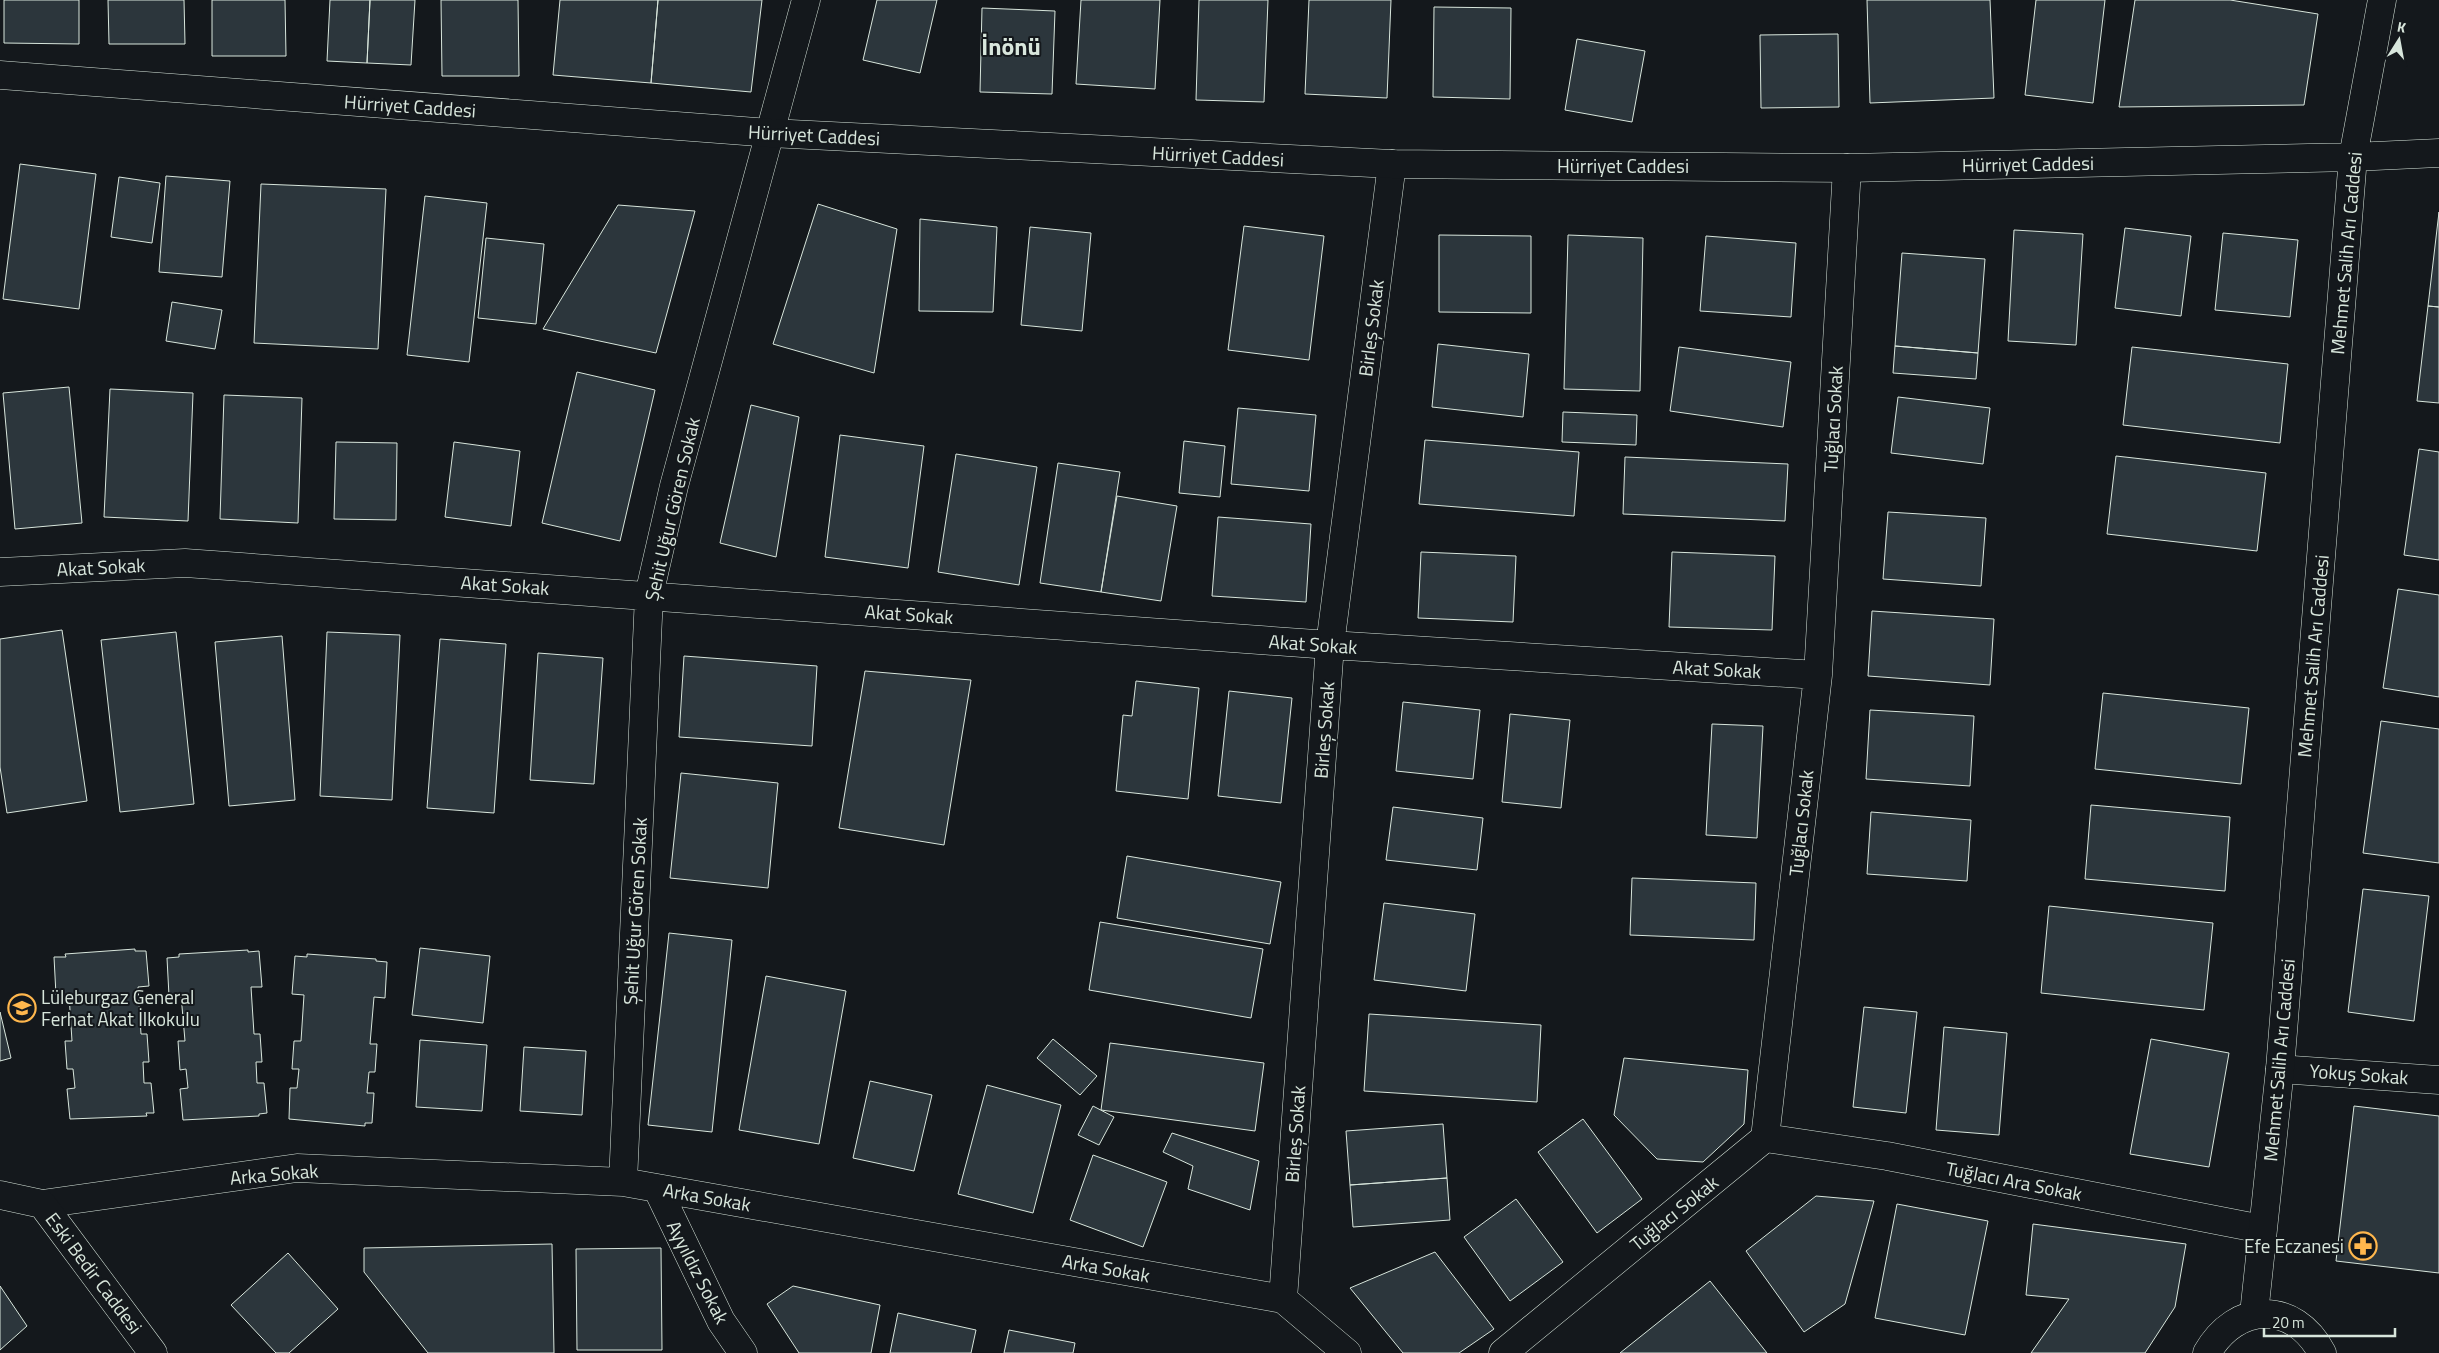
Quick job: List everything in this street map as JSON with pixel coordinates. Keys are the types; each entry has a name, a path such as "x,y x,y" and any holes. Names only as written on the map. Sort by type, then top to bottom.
{"street":[{"name":"Şehit Uğur Gören Sokak","path":"623,1182 649,595 674,486 806,0"},
{"name":"Mehmet Salih Arı Caddesi","path":"2254,1314 2280,1069 2353,157 2382,0"},
{"name":"Hürriyet Caddesi","path":"0,75 770,133 1392,164 1848,168 2353,157 2439,153"},
{"name":"Birleş Sokak","path":"1283,1299 1330,645 1392,164"},
{"name":"Tuğlacı Sokak","path":"1503,1353 1765,1138 1818,675 1848,168"},
{"name":"Akat Sokak","path":"0,572 185,563 1330,645 1818,675"},
{"name":"Yokuş Sokak","path":"2280,1069 2439,1080"},
{"name":"Tuğlacı Ara Sokak","path":"1765,1138 1887,1156 2262,1229"},
{"name":"Arka Sokak","path":"42,1204 298,1168 623,1182 1283,1299 1348,1353"},
{"name":"Ayyıldız Sokak","path":"657,1188 721,1321 743,1353"},
{"name":"Eski Bedir Caddesi","path":"0,1195 42,1204 153,1353"},
{"path":"2207,1353 2218,1335 2234,1322 2254,1314 2275,1315 2294,1322 2311,1334 2322,1353"}],"building":[{"path":"4,0 79,0 79,44 4,43"},
{"path":"108,0 184,0 185,44 109,44"},
{"path":"212,0 285,0 286,56 212,56"},
{"path":"330,0 370,0 367,63 327,61"},
{"path":"370,0 415,0 411,65 367,63"},
{"path":"441,0 518,0 519,76 442,76"},
{"path":"560,0 658,0 651,83 553,75"},
{"path":"658,0 762,0 751,92 651,83"},
{"path":"877,0 937,0 920,73 863,60"},
{"path":"1081,0 1160,0 1155,89 1076,84"},
{"path":"1199,0 1268,0 1264,102 1196,100"},
{"path":"1309,0 1391,0 1387,98 1305,94"},
{"path":"1867,0 1990,0 1994,98 1870,103"},
{"path":"2036,0 2105,0 2093,103 2025,95"},
{"path":"2135,0 2230,0 2318,14 2304,105 2119,107"},
{"path":"1434,7 1511,8 1510,99 1433,97"},
{"path":"982,8 1055,11 1052,94 980,92"},
{"path":"1838,34 1839,107 1761,108 1760,35"},
{"path":"1577,39 1645,51 1632,122 1565,110"},
{"path":"20,164 96,174 79,309 3,299"},
{"path":"166,176 230,181 222,277 159,272"},
{"path":"119,177 160,183 152,243 111,237"},
{"path":"261,184 386,189 378,349 254,343"},
{"path":"425,196 487,203 469,362 407,355"},
{"path":"818,204 897,229 874,373 773,344"},
{"path":"618,205 695,211 656,353 543,329"},
{"path":"2439,212 2439,307 2428,306"},
{"path":"920,219 997,227 993,312 919,311"},
{"path":"1244,226 1324,236 1309,360 1228,350"},
{"path":"1030,227 1091,233 1082,331 1021,325"},
{"path":"2125,228 2191,236 2181,316 2115,308"},
{"path":"2014,230 2083,234 2076,345 2008,341"},
{"path":"2223,233 2298,240 2290,317 2215,310"},
{"path":"1439,235 1531,236 1531,313 1439,312"},
{"path":"1568,235 1643,238 1640,391 1564,389"},
{"path":"1706,236 1796,243 1791,317 1700,311"},
{"path":"486,238 544,244 536,324 478,318"},
{"path":"1902,253 1985,259 1978,353 1895,346"},
{"path":"172,302 222,310 215,349 166,341"},
{"path":"2428,306 2439,307 2439,403 2417,401"},
{"path":"1438,344 1529,354 1523,417 1432,407"},
{"path":"1895,346 1978,353 1976,379 1893,373"},
{"path":"1679,347 1791,362 1783,427 1670,411"},
{"path":"2132,347 2288,364 2280,443 2123,425"},
{"path":"577,372 655,390 620,541 542,523"},
{"path":"69,387 82,523 15,529 3,393"},
{"path":"110,389 193,393 188,521 104,517"},
{"path":"224,395 302,398 298,523 220,519"},
{"path":"1898,397 1990,408 1983,464 1891,453"},
{"path":"751,405 799,417 776,557 720,543"},
{"path":"1238,408 1316,415 1309,491 1231,484"},
{"path":"1563,412 1637,415 1636,445 1562,442"},
{"path":"840,435 924,446 908,568 825,557"},
{"path":"1425,440 1579,452 1574,516 1419,504"},
{"path":"1184,441 1225,446 1220,497 1179,493"},
{"path":"336,442 397,443 396,520 334,519"},
{"path":"454,442 520,451 511,526 445,517"},
{"path":"2419,449 2439,452 2439,560 2404,555"},
{"path":"956,454 1037,467 1019,585 938,572"},
{"path":"2116,456 2266,473 2257,551 2107,534"},
{"path":"1625,457 1788,464 1785,521 1623,514"},
{"path":"1058,463 1120,472 1101,592 1040,583"},
{"path":"1117,496 1177,506 1161,601 1101,592"},
{"path":"1888,512 1986,518 1981,586 1883,579"},
{"path":"1218,517 1311,524 1306,602 1212,596"},
{"path":"1421,552 1516,556 1513,622 1418,618"},
{"path":"1672,552 1775,556 1772,630 1669,627"},
{"path":"2398,589 2439,595 2439,697 2383,688"},
{"path":"1872,611 1994,619 1990,685 1868,676"},
{"path":"62,630 87,801 7,813 0,767 0,639"},
{"path":"176,632 194,804 120,812 101,640"},
{"path":"327,632 400,635 392,800 320,796"},
{"path":"282,636 295,800 229,806 215,642"},
{"path":"440,639 506,644 494,813 427,808"},
{"path":"538,653 603,658 594,784 530,780"},
{"path":"684,656 817,666 812,746 679,737"},
{"path":"865,671 971,680 944,845 839,828"},
{"path":"1136,681 1199,688 1188,799 1116,791 1123,715 1132,716"},
{"path":"1229,691 1292,698 1281,803 1218,796"},
{"path":"2103,693 2249,708 2241,784 2095,769"},
{"path":"1403,702 1480,710 1473,779 1396,771"},
{"path":"1870,710 1974,716 1970,786 1866,779"},
{"path":"1510,714 1570,720 1561,808 1502,802"},
{"path":"2381,721 2439,729 2439,863 2363,853"},
{"path":"1712,724 1763,726 1757,838 1706,835"},
{"path":"681,773 778,783 768,888 670,878"},
{"path":"2091,805 2230,817 2225,891 2085,879"},
{"path":"1393,807 1483,818 1477,870 1386,860"},
{"path":"1871,812 1971,820 1967,881 1867,874"},
{"path":"1127,856 1281,882 1270,944 1117,918"},
{"path":"1632,878 1756,883 1754,940 1630,935"},
{"path":"2363,889 2429,896 2414,1021 2348,1012"},
{"path":"1384,903 1475,914 1466,991 1374,980"},
{"path":"2049,906 2213,923 2204,1010 2041,993"},
{"path":"1100,922 1263,949 1251,1018 1089,990"},
{"path":"669,933 732,940 712,1132 648,1125"},
{"path":"420,948 490,956 483,1023 412,1015"},
{"path":"135,949 135,951 146,951 149,986 138,987 141,1034 147,1034 149,1062 143,1062 144,1083 151,1083 154,1113 146,1113 147,1116 70,1119 67,1089 75,1088 73,1069 67,1069 65,1041 72,1041 69,995 56,995 54,957 66,957 65,954"},
{"path":"248,950 248,952 259,951 262,987 251,987 254,1034 260,1034 262,1062 256,1062 257,1083 264,1083 267,1113 259,1114 259,1116 183,1120 180,1089 188,1088 186,1069 180,1070 178,1041 185,1041 181,995 169,996 167,958 179,957 179,954"},
{"path":"307,954 376,959 376,961 387,962 385,998 374,997 370,1044 377,1044 375,1072 369,1072 367,1093 374,1093 372,1123 365,1123 365,1126 289,1119 290,1088 297,1088 299,1069 292,1069 294,1041 301,1041 304,995 292,994 295,956 307,957"},
{"path":"766,976 846,991 819,1144 739,1130"},
{"path":"1864,1007 1917,1012 1906,1113 1853,1107"},
{"path":"0,1012 11,1058 0,1061"},
{"path":"1369,1014 1541,1025 1537,1102 1364,1091"},
{"path":"1944,1027 2007,1033 1999,1135 1936,1130"},
{"path":"1053,1039 1097,1076 1080,1095 1037,1058"},
{"path":"2151,1039 2229,1053 2209,1167 2130,1154"},
{"path":"420,1040 487,1045 482,1111 416,1107"},
{"path":"1110,1043 1264,1063 1255,1131 1101,1110"},
{"path":"524,1047 586,1051 582,1115 520,1111"},
{"path":"1624,1058 1748,1070 1744,1124 1703,1162 1657,1159 1614,1115"},
{"path":"870,1081 932,1095 914,1171 853,1158"},
{"path":"987,1085 1061,1105 1033,1213 958,1194"},
{"path":"1093,1106 1114,1117 1099,1145 1078,1135"},
{"path":"2354,1106 2439,1116 2439,1273 2336,1261"},
{"path":"1583,1119 1642,1199 1597,1233 1538,1152"},
{"path":"1443,1124 1447,1178 1350,1185 1346,1131"},
{"path":"1172,1133 1259,1161 1250,1210 1188,1189 1193,1166 1163,1152"},
{"path":"1093,1155 1167,1182 1143,1247 1070,1220"},
{"path":"1447,1178 1450,1220 1353,1227 1350,1185"},
{"path":"1816,1196 1874,1201 1845,1304 1804,1332 1746,1251"},
{"path":"1516,1199 1563,1262 1510,1301 1464,1237"},
{"path":"1897,1204 1988,1221 1965,1335 1875,1318"},
{"path":"2033,1224 2186,1244 2175,1307 2145,1353 2031,1353 2069,1299 2026,1295"},
{"path":"552,1244 554,1353 428,1353 364,1272 364,1248"},
{"path":"661,1248 662,1350 577,1350 576,1249"},
{"path":"1435,1252 1494,1329 1459,1353 1403,1353 1350,1288"},
{"path":"288,1253 338,1309 289,1353 276,1353 231,1305"},
{"path":"1710,1281 1767,1353 1620,1353"},
{"path":"0,1286 27,1326 0,1350"},
{"path":"793,1286 880,1305 871,1353 799,1353 767,1304"},
{"path":"898,1313 976,1330 971,1353 890,1353"},
{"path":"1009,1330 1075,1343 1073,1353 1004,1353"}],"place":[{"name":"Lüleburgaz General Ferhat Akat İlkokulu","path":"22,1008"},
{"name":"Efe Eczanesi","path":"2363,1246"}],"district":[{"name":"İnönü","path":"1011,47"}]}
